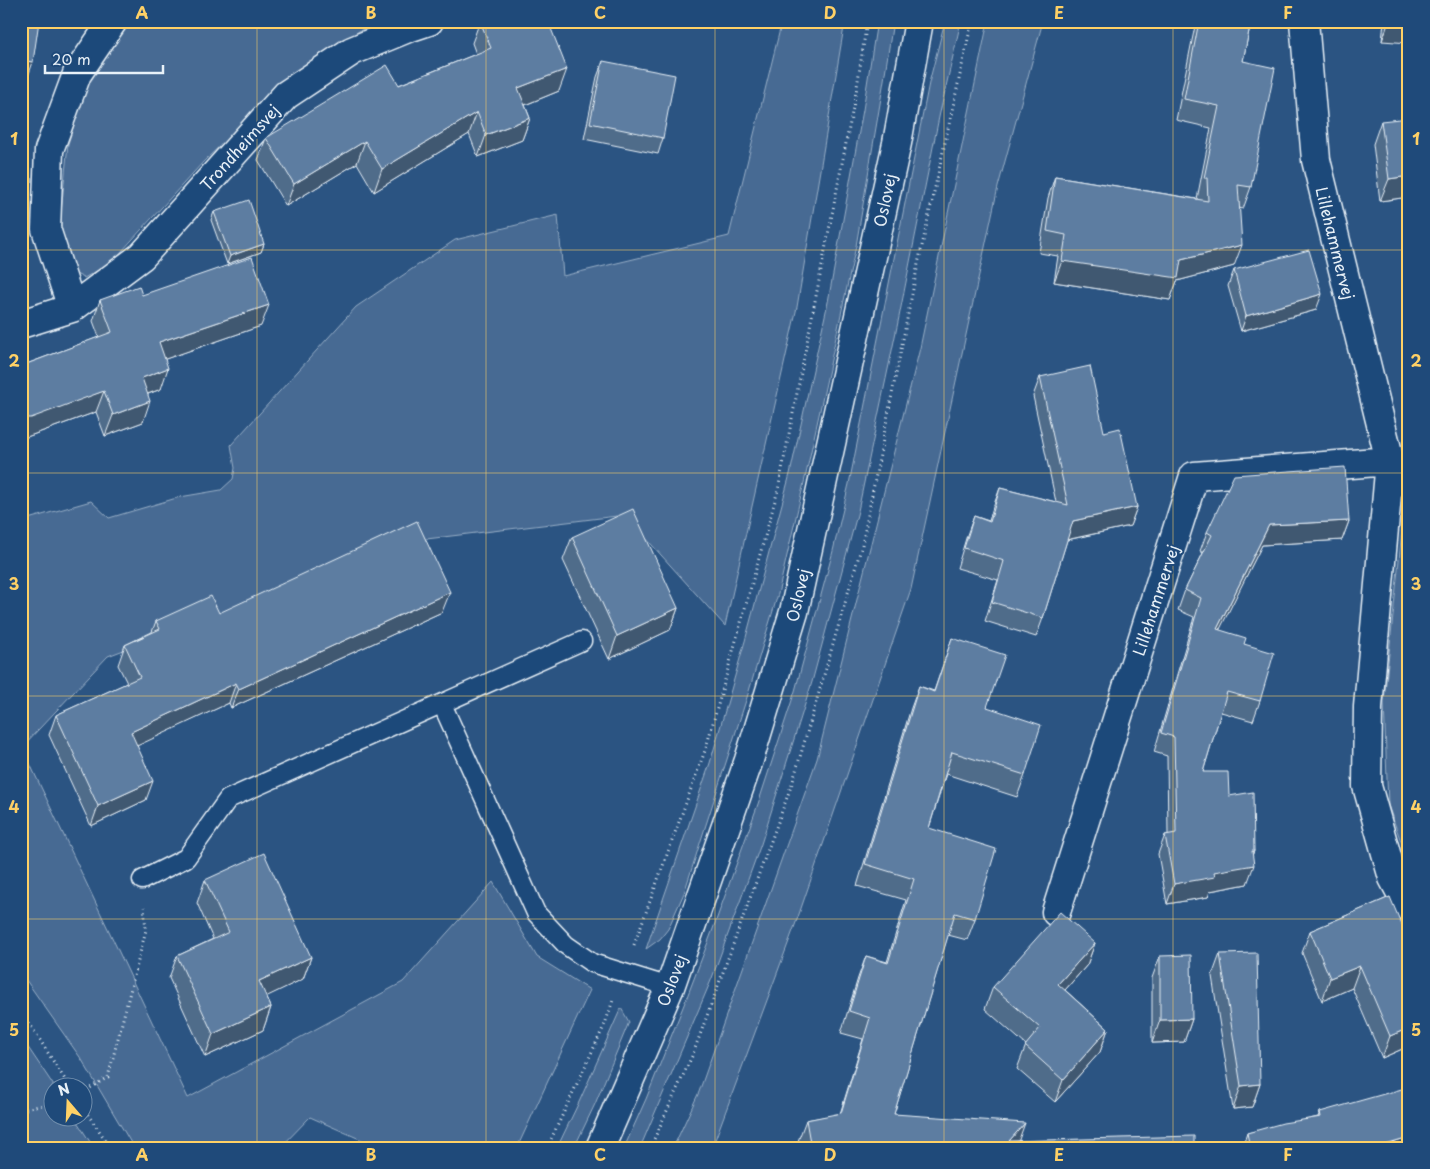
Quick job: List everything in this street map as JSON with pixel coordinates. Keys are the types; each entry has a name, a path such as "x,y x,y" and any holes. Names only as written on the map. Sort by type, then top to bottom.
{"street":[{"path":"72,308 46,229 49,150 77,74 113,21"},
{"name":"Trondheimsvej","path":"21,324 72,308 142,256 286,95 352,51 429,21"},
{"name":"Oslovej","path":"600,1148 670,988 749,760 794,612 896,143 919,21"},
{"name":"Lillehammervej","path":"1304,21 1316,160 1390,461 1368,706 1367,786 1393,878 1409,908"},
{"name":"Lillehammervej","path":"1056,912 1194,476 1390,461"}],"lane":[{"path":"142,880 186,858 228,799 582,641"},
{"path":"442,704 536,913 566,946 592,963 670,988"}],"path":[{"path":"547,1148 605,1024 706,748 778,490 857,88 867,21"},
{"path":"92,1087 108,1077 146,930 142,880"},
{"path":"21,1010 63,1076"},
{"path":"21,1110 42,1105"},
{"path":"92,1120 111,1148"}],"shaded area":[{"path":"128,21 381,21 359,31 298,72 204,161 111,263 84,278 72,272 60,222 68,144 88,80 111,42"},
{"path":"782,21 845,21 797,307 725,626 625,515 410,541 108,656 22,747 188,1098 403,982 493,882 537,957 590,990 517,1148 380,1148 310,1117 280,1148 134,1148 82,1060 21,973 21,521 91,501 109,518 180,497 221,490 233,479 235,468 231,445 356,307 455,240 558,215 563,276 729,236"},
{"path":"877,21 893,21 856,246 778,594 684,893 668,929 660,939 646,949 710,763 790,474 828,302"},
{"path":"945,21 961,21 939,117 858,511 812,682 761,844 712,978 640,1148 624,1148 646,1099 713,929 758,804 795,691 849,484 929,83"},
{"path":"988,21 1043,21 998,187 911,589 798,917 712,1148 673,1148 699,1092 817,759 920,348"},
{"path":"1406,483 1409,483 1409,864 1388,805 1384,701"},
{"path":"621,1008 629,1022 595,1104 574,1148 557,1148 580,1100"},
{"path":"21,1037 47,1076 42,1076 42,1126 80,1126 94,1148 21,1148"}],"building":[{"path":"21,21 39,21 33,62 26,61 21,97"},
{"path":"480,21 534,21 535,26 548,21 567,69 518,88 530,118 486,135 477,112 382,169 365,141 294,184 266,138 387,65 399,85 491,48"},
{"path":"1199,21 1251,21 1243,61 1275,68 1251,187 1238,185 1242,245 1181,260 1178,278 1062,261 1066,235 1047,231 1055,176 1208,201 1207,178 1204,178 1219,106 1184,99"},
{"path":"603,61 675,75 663,138 590,123"},
{"path":"1409,118 1409,176 1389,179 1381,121"},
{"path":"249,200 264,244 230,256 214,212"},
{"path":"1309,250 1322,294 1246,316 1234,270"},
{"path":"252,257 269,305 159,342 168,368 142,378 150,401 113,415 104,391 31,418 21,418 21,366 112,332 100,300 139,286 142,295"},
{"path":"1090,366 1104,432 1120,428 1137,507 1073,521 1043,618 992,602 1004,561 964,548 974,516 990,522 1000,488 1068,505 1040,377"},
{"path":"1345,467 1349,521 1269,525 1217,629 1246,638 1244,644 1274,653 1260,701 1227,692 1203,772 1228,772 1229,796 1253,792 1254,851 1252,851 1254,865 1214,872 1215,877 1174,884 1165,835 1176,833 1174,737 1161,733 1201,598 1185,590 1212,535 1207,532 1234,475"},
{"path":"633,509 678,608 617,636 572,537"},
{"path":"417,521 450,592 239,689 236,683 131,732 153,781 98,806 56,715 140,677 125,645 160,629 156,621 211,596 219,613"},
{"path":"952,638 1005,655 987,707 1041,725 1025,775 952,752 929,828 996,849 975,919 955,913 894,1114 1025,1123 1009,1141 1194,1136 1194,1148 811,1148 806,1120 841,1113 870,1018 849,1011 866,956 888,963 914,879 865,864 919,686 934,692"},
{"path":"264,853 311,957 259,981 271,1007 213,1034 177,956 229,932 205,880"},
{"path":"1390,897 1409,942 1409,1028 1390,1036 1360,966 1330,978 1310,931"},
{"path":"1060,912 1095,943 1058,984 1108,1029 1063,1080 1025,1046 1040,1028 993,987"},
{"path":"1257,953 1260,1084 1241,1086 1220,954"},
{"path":"1191,955 1192,1019 1160,1020 1160,956"},
{"path":"1409,1087 1409,1138 1375,1148 1250,1148 1247,1133 1283,1123 1321,1117 1320,1112"}]}
